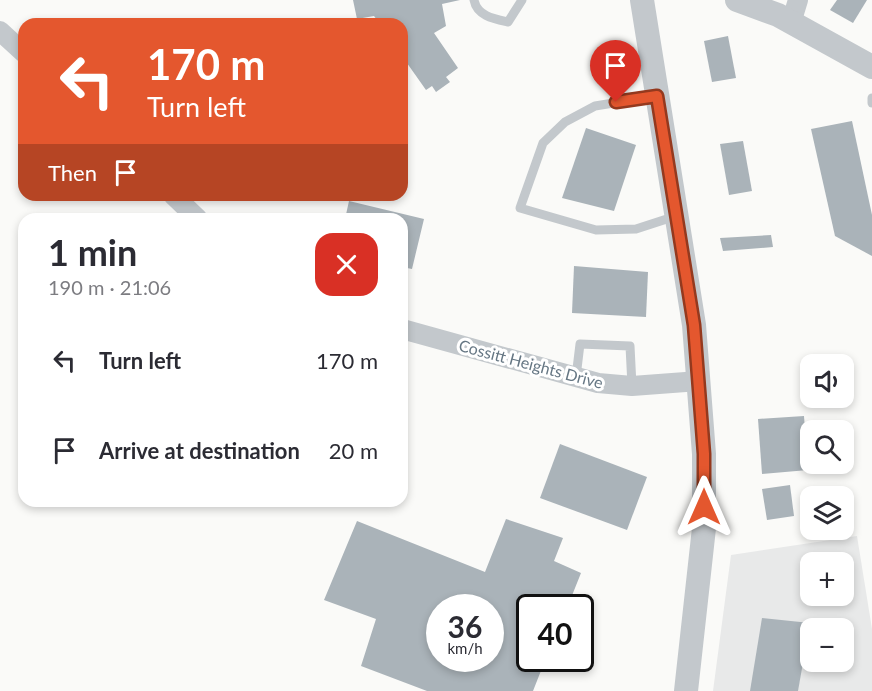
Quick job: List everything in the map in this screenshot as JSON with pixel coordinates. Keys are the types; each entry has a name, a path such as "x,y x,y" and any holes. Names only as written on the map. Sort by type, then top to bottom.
{"street":[{"path":"656,0 642,0 694,325 704,454 704,528 686,691"},
{"path":"737,0 778,15 872,67"},
{"path":"791,23 798,0"},
{"path":"0,31 18,48"},
{"path":"179,201 192,213"},
{"name":"Cossitt Heights Drive","path":"408,331 598,383 632,386 699,381"}],"lane":[{"path":"474,0 475,5 489,18 508,22 522,0"},
{"path":"657,96 595,106 565,122 543,142 520,208 596,230 636,229 676,216"},
{"path":"872,98 872,103"},
{"path":"576,378 580,344 630,346 632,386"}],"shaded area":[{"path":"854,536 857,536 872,629 872,691 713,691 731,555 830,540 854,540"}],"building":[{"path":"353,0 460,0 442,4 446,26 434,33 458,68 446,77 450,82 436,92 432,86 426,90 408,64 408,18 376,18 374,16 357,18"},
{"path":"837,0 867,0 853,23 830,10"},
{"path":"728,36 736,78 712,82 704,41"},
{"path":"852,121 872,215 872,256 835,236 811,129"},
{"path":"586,128 636,145 614,211 562,198"},
{"path":"743,141 752,191 729,195 720,144"},
{"path":"349,201 399,213 346,213"},
{"path":"408,215 424,219 412,269 408,268"},
{"path":"771,235 773,247 723,251 720,238"},
{"path":"574,266 648,272 646,317 572,313"},
{"path":"804,416 804,420 800,420 800,471 762,474 758,419"},
{"path":"560,444 647,477 627,530 540,498"},
{"path":"790,485 794,516 767,520 762,489"},
{"path":"506,519 563,538 554,561 581,573 573,594 516,594 516,672 540,672 533,691 427,691 361,666 376,619 324,600 357,521 485,572"},
{"path":"762,618 800,622 801,672 798,691 750,691"}],"route":[{"path":"616,102 657,96 694,325 704,454 704,507"}]}
